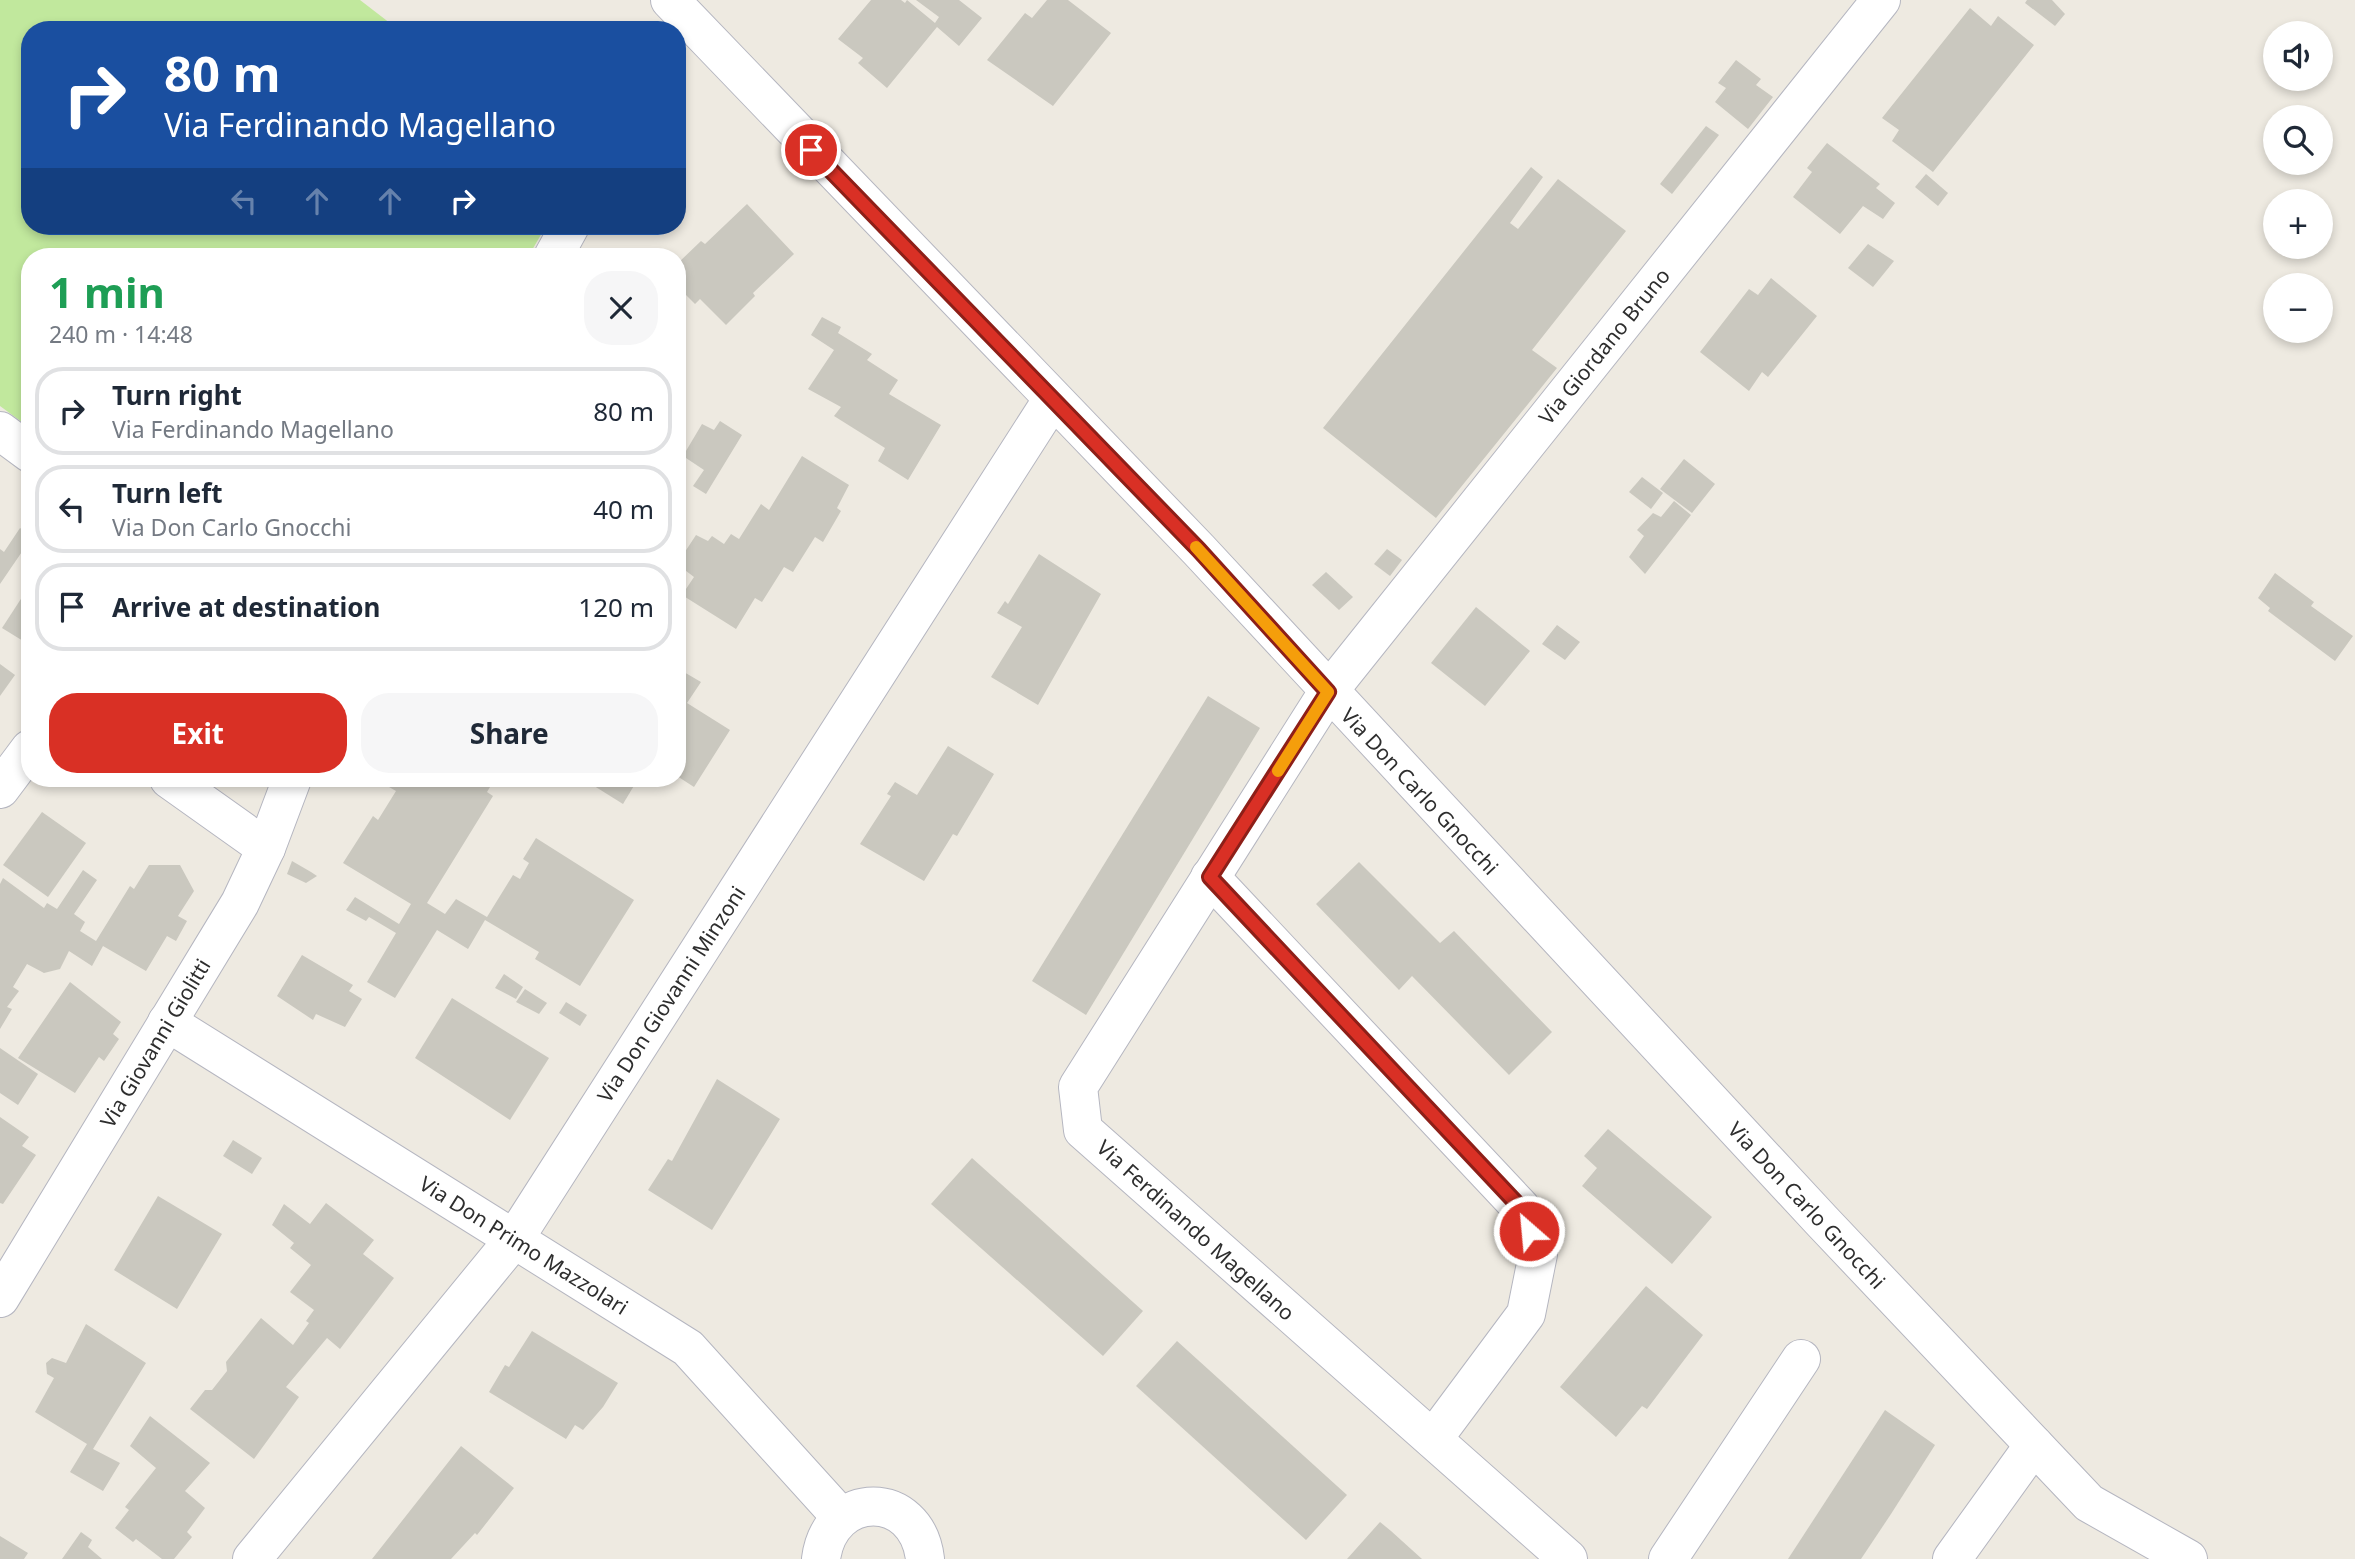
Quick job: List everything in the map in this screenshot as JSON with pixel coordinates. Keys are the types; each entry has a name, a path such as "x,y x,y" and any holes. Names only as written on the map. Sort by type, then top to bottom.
{"street":[{"name":"Via Giordano Bruno","path":"1328,692 1881,0"},
{"name":"Via Don Carlo Gnocchi","path":"686,26 1199,550 1328,692 2089,1503 2188,1559"},
{"name":"Via Don Giovanni Minzoni","path":"252,1559 515,1238 1052,400"},
{"path":"0,431 21,446"},
{"name":"Via Ferdinando Magellano","path":"1328,692 1078,1087 1083,1130 1568,1559"},
{"path":"0,789 21,761"},
{"path":"180,787 266,848"},
{"name":"Via Giovanni Giolitti","path":"0,1298 240,903 266,848 289,787"},
{"path":"1210,877 1521,1208 1538,1255 1526,1314 1433,1439"},
{"name":"Via Don Primo Mazzolari","path":"167,1023 688,1348 841,1517"},
{"path":"1668,1559 1801,1359"},
{"path":"1952,1559 2034,1445"},
{"path":"821,1559 829,1529 841,1517 856,1509 873,1506 890,1509 905,1516 917,1529 925,1559"}],"green space":[{"path":"0,0 360,0 387,21 21,21 21,235 541,235 533,248 21,248 21,421 0,406"}],"building":[{"path":"871,0 901,0 905,3 907,0 935,23 939,17 916,0 959,0 982,18 959,46 937,27 887,88 858,63 863,58 838,39"},
{"path":"1047,0 1068,0 1111,33 1053,106 987,60 1025,13 1032,18"},
{"path":"2027,0 2052,0 2065,14 2055,26 2025,3"},
{"path":"1970,8 1991,26 1998,16 2034,45 1933,172 1892,141 1899,130 1882,118"},
{"path":"1736,60 1761,79 1756,85 1773,97 1748,129 1715,102 1726,88 1718,83"},
{"path":"1706,126 1719,135 1672,194 1660,184"},
{"path":"1827,143 1880,184 1876,188 1895,203 1883,219 1863,206 1840,234 1793,197 1812,172 1807,168"},
{"path":"1531,167 1543,177 1510,223 1518,229 1558,179 1626,231 1532,350 1557,368 1436,518 1323,428"},
{"path":"1926,174 1948,193 1938,206 1915,187"},
{"path":"747,204 794,254 753,293 755,296 726,325 700,299 695,304 686,295 686,255 701,241 705,244"},
{"path":"1868,244 1894,261 1873,287 1848,268"},
{"path":"1771,278 1817,316 1768,377 1762,372 1749,391 1700,352 1749,289 1758,295"},
{"path":"822,317 841,327 838,333 872,354 867,360 898,380 889,394 941,425 908,480 878,461 885,448 834,416 841,407 808,389 834,350 811,335"},
{"path":"720,421 742,435 706,494 693,486 704,470 686,458 686,451 702,424 714,430"},
{"path":"802,456 849,485 837,508 841,511 823,542 815,537 793,572 784,567 762,602 755,598 736,629 686,598 686,589 694,577 686,571 686,550 696,535 708,541 712,536 724,544 731,534 739,539 761,504 769,510"},
{"path":"1684,459 1715,484 1692,513 1660,489"},
{"path":"1642,477 1663,493 1651,509 1629,492"},
{"path":"1674,501 1691,515 1645,574 1629,557 1644,536 1637,530 1653,513 1661,517"},
{"path":"20,528 21,553 0,584 0,549 4,552"},
{"path":"1387,549 1402,560 1390,576 1374,564"},
{"path":"1039,554 1101,594 1038,705 991,677 1022,627 997,613 1005,601 1008,604"},
{"path":"1326,572 1353,597 1339,610 1312,585"},
{"path":"2275,573 2314,602 2311,606 2353,636 2335,661 2268,611 2270,608 2258,598"},
{"path":"21,599 21,640 2,628"},
{"path":"1476,607 1530,651 1485,706 1431,663"},
{"path":"1557,625 1580,642 1565,660 1542,644"},
{"path":"0,664 15,675 0,696"},
{"path":"686,673 701,682 687,703 730,730 694,787 686,782"},
{"path":"1208,696 1260,728 1086,1015 1032,981"},
{"path":"948,746 994,774 957,836 953,834 924,881 860,844 891,796 887,794 895,782 917,795"},
{"path":"389,787 490,787 487,792 493,796 427,903 445,914 456,899 487,917 513,875 520,879 529,863 523,859 536,838 634,900 580,986 535,959 539,952 485,920 468,949 437,930 395,998 367,982 396,933 369,917 366,921 346,910 355,897 399,924 411,904 343,863 373,816 378,820 396,791"},
{"path":"596,787 633,787 623,804"},
{"path":"42,812 86,843 48,897 3,865"},
{"path":"292,861 317,876 306,883 287,874"},
{"path":"1359,862 1440,943 1454,931 1552,1032 1509,1075 1412,976 1399,990 1316,904"},
{"path":"149,865 180,865 194,891 178,916 187,921 176,941 167,936 146,971 103,946 92,966 69,951 60,969 44,973 27,964 13,987 19,991 7,1007 12,1009 0,1029 0,884 3,878 44,908 47,903 57,909 83,870 97,880 74,914 85,922 80,931 96,941 130,886 134,889"},
{"path":"302,955 353,985 349,991 362,999 345,1027 316,1014 313,1020 277,996"},
{"path":"504,974 523,987 516,999 495,988"},
{"path":"70,982 121,1022 113,1034 119,1039 104,1061 99,1057 75,1093 18,1058"},
{"path":"525,989 547,1003 539,1014 516,1002"},
{"path":"452,998 549,1058 510,1120 415,1058"},
{"path":"566,1002 587,1015 580,1026 559,1013"},
{"path":"0,1048 38,1074 18,1105 0,1093"},
{"path":"717,1079 780,1119 712,1230 648,1190 668,1159 672,1161"},
{"path":"0,1117 29,1137 22,1146 36,1155 3,1204 0,1203"},
{"path":"1608,1129 1712,1217 1672,1264 1582,1186 1597,1168 1584,1156"},
{"path":"233,1140 262,1158 252,1174 223,1156"},
{"path":"972,1158 1143,1311 1103,1356 931,1204"},
{"path":"158,1196 222,1234 177,1309 114,1270"},
{"path":"326,1203 374,1240 363,1254 394,1278 340,1349 327,1338 286,1387 299,1397 254,1459 190,1409 205,1390 212,1390 227,1371 226,1362 261,1318 293,1345 309,1323 306,1321 314,1310 290,1292 311,1265 290,1248 294,1243 272,1225 284,1204 310,1224"},
{"path":"1646,1286 1703,1335 1647,1409 1642,1406 1616,1437 1560,1387"},
{"path":"86,1324 146,1363 93,1449 120,1463 103,1491 70,1472 87,1444 35,1412 54,1378 47,1374 46,1363 52,1358 66,1363"},
{"path":"532,1331 618,1383 603,1407 583,1430 575,1425 566,1439 489,1392 505,1365 509,1367"},
{"path":"1177,1341 1347,1495 1306,1540 1136,1386"},
{"path":"1885,1410 1935,1445 1891,1514 1861,1559 1788,1559"},
{"path":"150,1416 210,1463 185,1491 205,1508 187,1532 192,1537 174,1559 162,1559 136,1539 133,1542 115,1528 129,1510 125,1507 156,1468 130,1446"},
{"path":"461,1446 514,1488 477,1535 475,1533 451,1559 372,1559"},
{"path":"1380,1522 1391,1531 1422,1559 1347,1559"},
{"path":"81,1532 92,1540 88,1547 102,1559 62,1559"},
{"path":"0,1536 28,1553 24,1559 0,1559"}],"slow traffic":[{"path":"1196,547 1328,692 1278,771"}],"route":[{"path":"811,150 1199,550 1328,692 1210,877 1521,1208 1529,1231"}]}
